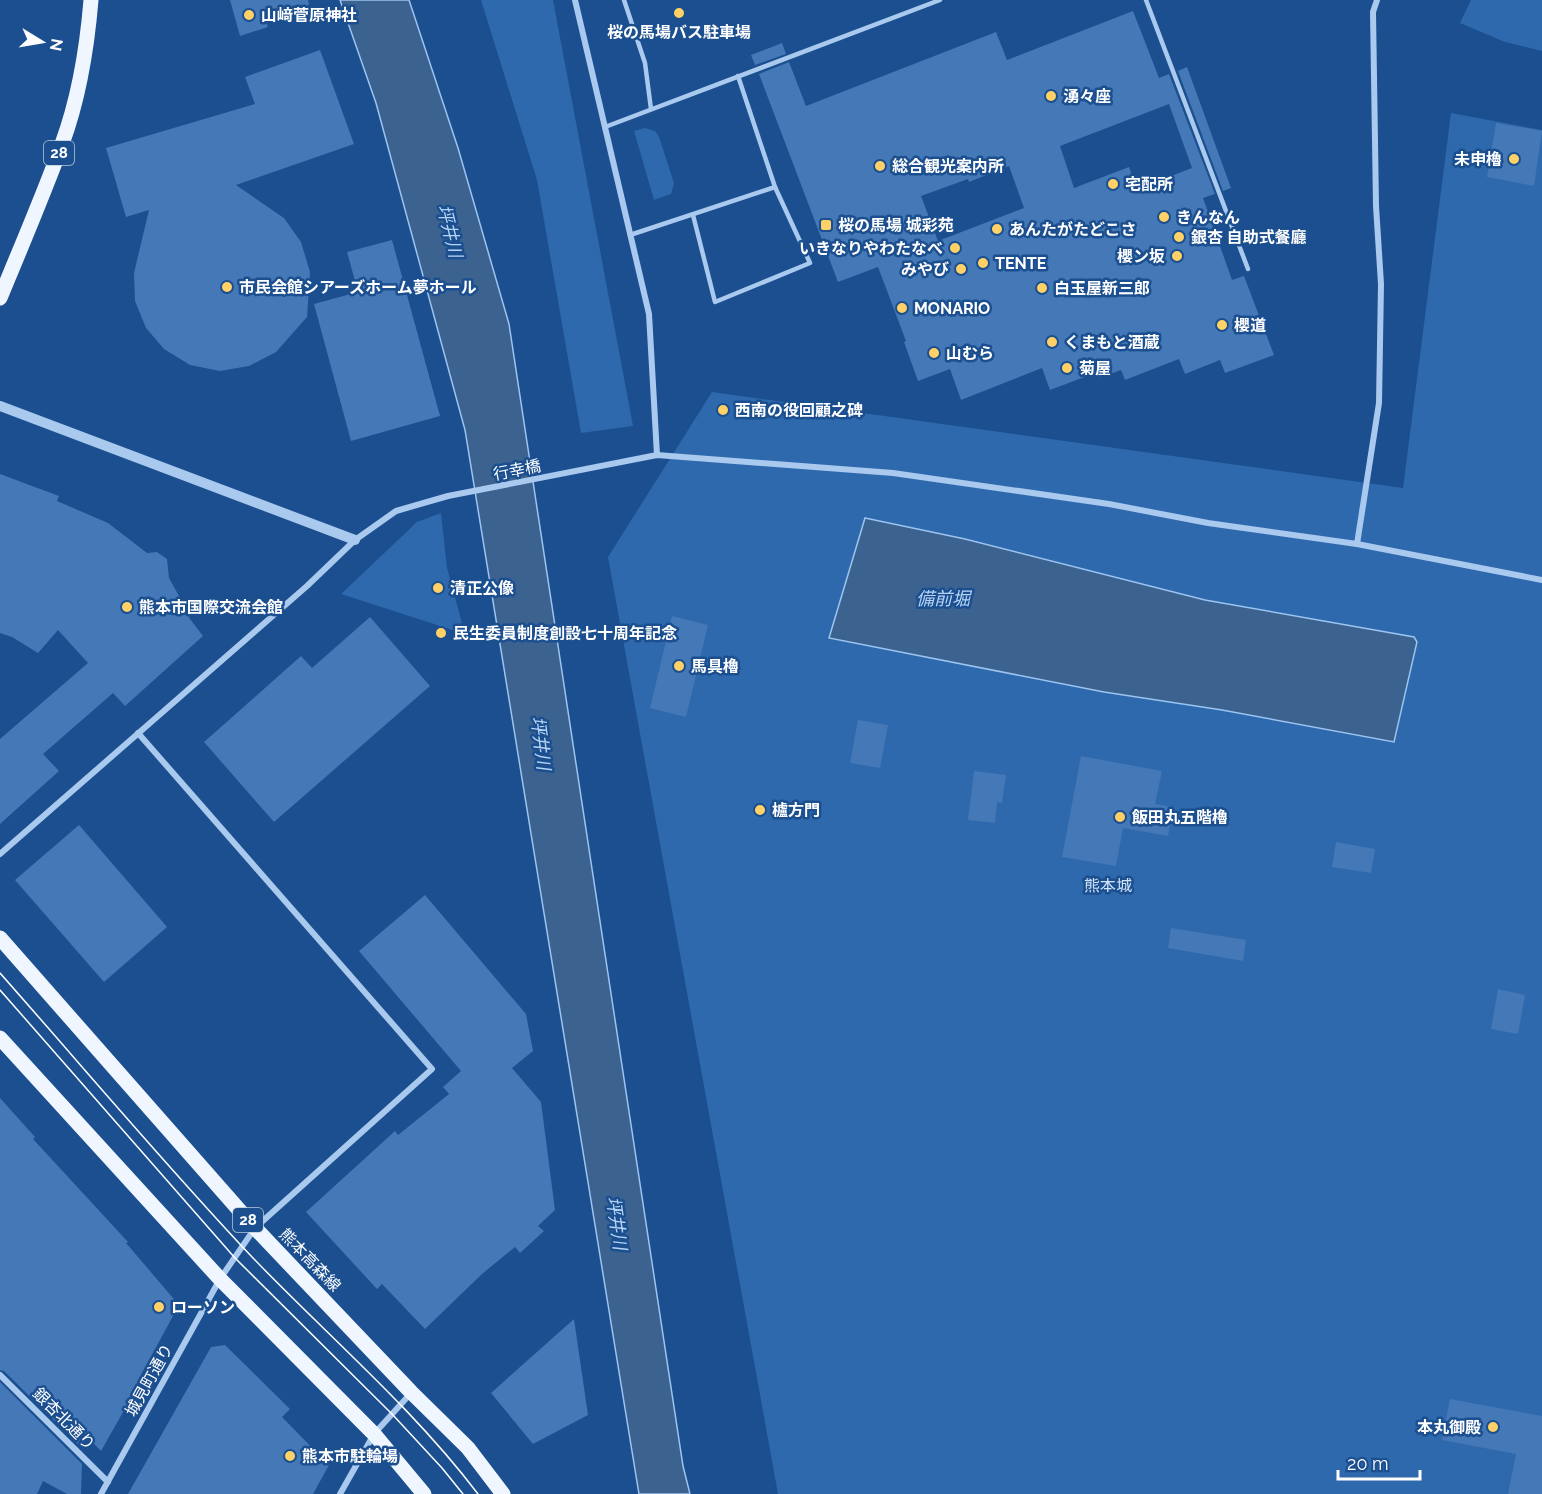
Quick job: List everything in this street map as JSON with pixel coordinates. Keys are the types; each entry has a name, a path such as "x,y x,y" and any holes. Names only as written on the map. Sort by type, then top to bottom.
{"main road":[{"name":"28","path":"0,298 63,143 88,38 91,0"},
{"name":"熊本高森線","path":"0,938 255,1228 411,1392 468,1448 503,1494"},
{"path":"0,1038 220,1279 374,1434 424,1494"}],"street":[{"path":"575,0 649,314 657,455"},
{"path":"1357,544 1379,403 1381,284 1377,238 1373,96 1373,12 1377,0"},
{"path":"0,406 355,540"},
{"name":"行幸橋","path":"0,854 307,586 355,540 396,511 448,496 657,455 893,473 1110,504 1208,523 1357,544 1542,580"},
{"name":"城見町通り","path":"101,1494 220,1279 255,1228 432,1069 138,733"},
{"name":"銀杏北通り","path":"0,1374 108,1482"},
{"path":"339,1494 374,1434 411,1392"}],"lane":[{"path":"624,0 645,63 651,109"},
{"path":"605,127 940,0"},
{"path":"1146,0 1248,269"},
{"path":"693,214 715,302 810,263 775,187 738,76"},
{"path":"630,236 775,187"}],"green space":[{"path":"481,0 553,0 633,426 581,433 537,180"},
{"path":"1471,0 1542,0 1542,51 1505,42 1460,23"},
{"name":"熊本城","path":"1451,113 1542,130 1542,1494 778,1494 608,557 712,392 1403,488"},
{"path":"645,128 655,131 659,137 674,183 671,194 654,200 634,131"},
{"path":"441,513 447,568 465,634 341,594 417,522"}],"water":[{"name":"坪井川","path":"340,0 409,0 458,148 509,324 683,1466 690,1494 639,1494 465,430 376,103"},
{"name":"備前堀","path":"865,518 965,539 1205,600 1414,637 1417,642 1394,742 1222,710 1104,692 829,638"}],"building":[{"path":"230,0 308,0 309,5 265,19 268,27 240,36"},
{"path":"1133,11 1159,78 1169,74 1215,194 1203,198 1232,280 1244,276 1274,355 1225,373 1220,360 1185,374 1179,359 1125,380 1121,370 1100,378 1098,372 1050,390 1042,368 961,400 950,369 918,381 904,342 906,341 878,267 838,282 759,74 789,62 806,106 996,32 1007,60","holes":["1169,104 1192,168 1137,189 1129,167 1074,188 1060,146","1009,166 1024,208 938,241 921,196 968,179 969,182"]},
{"path":"782,43 786,54 755,65 751,55"},
{"path":"320,50 354,144 236,185 284,218 301,242 310,272 307,317 276,352 249,366 220,371 190,365 164,349 146,328 135,301 134,273 149,210 126,217 106,148 255,104 245,77"},
{"path":"1187,67 1231,188 1223,191 1178,71"},
{"name":"未申櫓","path":"1496,123 1542,131 1534,186 1487,177"},
{"path":"392,240 440,416 351,441 314,304 358,292 347,252"},
{"path":"0,474 59,496 57,501 108,523 147,553 157,552 167,559 169,578 190,619 203,636 125,706 113,693 43,754 59,771 0,824 0,739 88,663 58,630 38,653 12,637 0,633"},
{"name":"馬具櫓","path":"672,616 708,625 686,717 650,708"},
{"path":"370,617 430,686 274,822 204,742 301,656 312,668"},
{"path":"858,720 888,725 880,768 850,763"},
{"name":"飯田丸五階櫓","path":"1081,756 1162,771 1155,804 1173,807 1168,836 1123,828 1116,866 1062,857"},
{"path":"974,771 1006,775 1002,803 997,802 995,823 968,820"},
{"path":"79,825 167,927 104,982 15,880"},
{"path":"1336,842 1375,849 1371,873 1332,867"},
{"path":"425,895 526,1014 533,1051 512,1068 541,1102 555,1210 538,1226 544,1231 520,1253 515,1247 482,1274 425,1329 382,1284 377,1289 306,1212 395,1131 398,1135 449,1094 443,1087 461,1071 359,951"},
{"path":"1171,928 1246,940 1243,961 1168,948"},
{"path":"1498,989 1525,995 1518,1034 1491,1029"},
{"path":"0,1098 35,1137 33,1139 128,1242 126,1243 179,1305 137,1382 139,1384 101,1451 83,1433 83,1449 4,1371 0,1370"},
{"path":"574,1319 588,1415 533,1444 491,1393"},
{"path":"225,1345 290,1409 282,1417 329,1465 313,1494 128,1494 211,1347"},
{"path":"0,1382 82,1464 81,1494 67,1494 43,1481 37,1494 0,1494"},
{"name":"本丸御殿","path":"1450,1399 1542,1416 1542,1494 1508,1494 1516,1454 1442,1440"}],"tram line":[{"path":"0,973 253,1258 426,1431 478,1494"},
{"path":"0,990 235,1258 392,1414 463,1494"}],"place":[{"name":"桜の馬場バス駐車場","path":"679,13"},
{"name":"山﨑菅原神社","path":"249,15"},
{"name":"湧々座","path":"1051,96"},
{"name":"未申櫓","path":"1514,159"},
{"name":"総合観光案内所","path":"880,166"},
{"name":"宅配所","path":"1113,184"},
{"name":"きんなん","path":"1164,217"},
{"name":"桜の馬場 城彩苑","path":"826,225"},
{"name":"あんたがたどこさ","path":"997,229"},
{"name":"銀杏 自助式餐廳","path":"1179,237"},
{"name":"いきなりやわたなべ","path":"955,248"},
{"name":"櫻ン坂","path":"1177,256"},
{"name":"TENTE","path":"983,263"},
{"name":"みやび","path":"961,269"},
{"name":"市民会館シアーズホーム夢ホール","path":"227,287"},
{"name":"白玉屋新三郎","path":"1042,288"},
{"name":"MONARIO","path":"902,308"},
{"name":"櫻道","path":"1222,325"},
{"name":"くまもと酒蔵","path":"1052,342"},
{"name":"山むら","path":"934,353"},
{"name":"菊屋","path":"1067,368"},
{"name":"西南の役回顧之碑","path":"723,410"},
{"name":"清正公像","path":"438,588"},
{"name":"熊本市国際交流会館","path":"127,607"},
{"name":"民生委員制度創設七十周年記念","path":"441,633"},
{"name":"馬具櫓","path":"679,666"},
{"name":"櫨方門","path":"760,810"},
{"name":"飯田丸五階櫓","path":"1120,817"},
{"name":"ローソン","path":"159,1307"},
{"name":"本丸御殿","path":"1493,1427"},
{"name":"熊本市駐輪場","path":"290,1456"}]}
